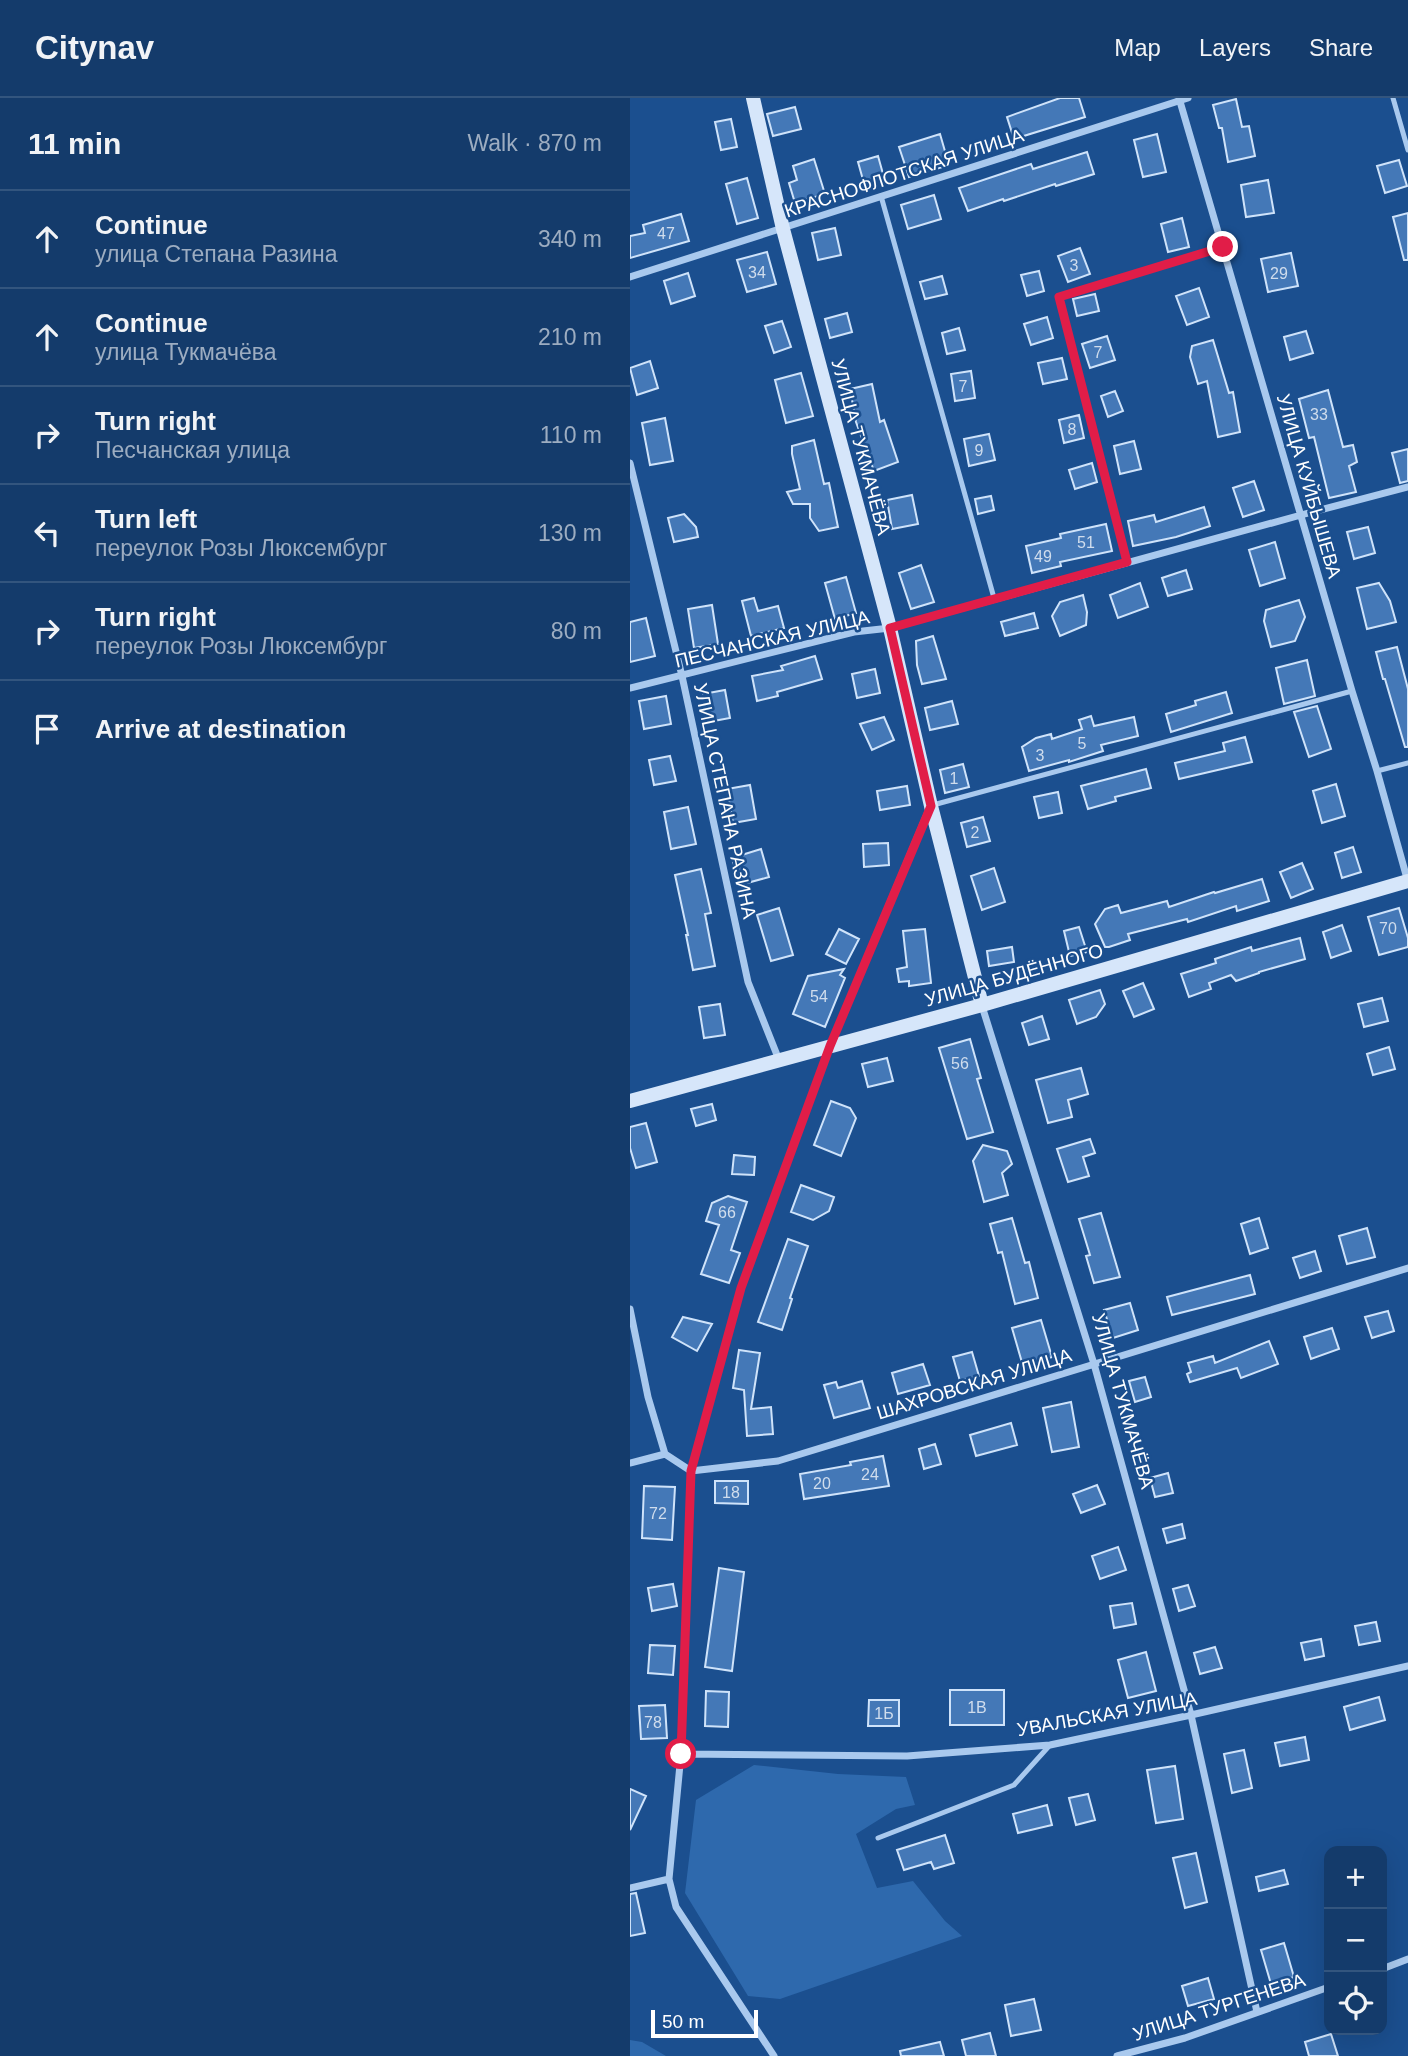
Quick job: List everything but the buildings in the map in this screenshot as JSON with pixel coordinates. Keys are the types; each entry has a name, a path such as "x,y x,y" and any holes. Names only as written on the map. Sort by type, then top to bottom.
{"street":[{"name":"УЛИЦА ТУКМАЧЁВА","path":"753,98 783,229 890,628 931,806 982,1005 1094,1364 1191,1716 1258,2012"},
{"name":"КРАСНОФЛОТСКАЯ УЛИЦА","path":"630,277 1188,98"},
{"name":"УЛИЦА КУЙБЫШЕВА","path":"1179,99 1408,881"},
{"path":"1127,562 1059,297 1223,247"},
{"name":"УЛИЦА СТЕПАНА РАЗИНА","path":"630,463 682,676 748,982 779,1060"},
{"name":"ПЕСЧАНСКАЯ УЛИЦА","path":"630,688 854,632 890,628 1408,487"},
{"path":"774,2056 676,1907 669,1879 681,1754 691,1471 741,1288 830,1046 931,806"},
{"name":"УЛИЦА БУДЁННОГО","path":"630,1101 982,1005 1408,881"},
{"name":"ШАХРОВСКАЯ УЛИЦА","path":"691,1471 778,1461 1408,1268"},
{"path":"630,1309 648,1397 665,1454 691,1471"},
{"path":"630,1463 665,1454"},
{"name":"УВАЛЬСКАЯ УЛИЦА","path":"681,1754 907,1756 1050,1745 1408,1666"},
{"path":"630,1888 669,1879"},
{"path":"1387,1967 1408,1959"},
{"name":"УЛИЦА ТУРГЕНЕВА","path":"1117,2056 1185,2038 1324,1989"}],"lane":[{"path":"1393,98 1408,150"},
{"path":"881,197 994,598"},
{"path":"931,806 1352,691"},
{"path":"1377,771 1408,762"},
{"path":"878,1838 1014,1785 1050,1745"}],"shaded area":[{"path":"754,1765 838,1774 906,1777 915,1805 896,1809 856,1834 877,1888 913,1881 945,1921 962,1936 780,1999 748,1996 685,1893 696,1800"},
{"path":"630,2040 642,2042 666,2056 630,2056"}],"route":[{"path":"681,1754 691,1471 741,1288 830,1046 931,806 890,628 1127,562 1059,297 1223,247"}]}
